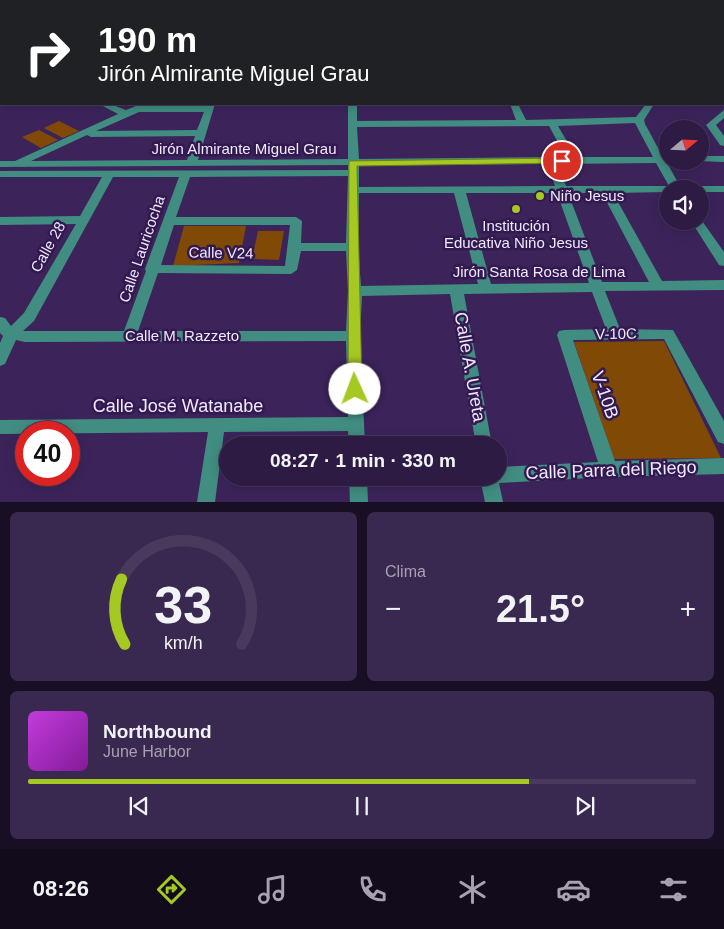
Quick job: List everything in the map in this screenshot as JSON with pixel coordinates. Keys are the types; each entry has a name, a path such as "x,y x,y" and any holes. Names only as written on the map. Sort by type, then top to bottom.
{"street":[{"path":"105,105 127,114"},
{"path":"15,164 86,134 146,105"},
{"path":"352,105 354,190 352,247 355,290 353,336 356,436"},
{"path":"514,105 522,123"},
{"path":"639,120 649,105"},
{"path":"137,109 210,107"},
{"name":"Calle Lauricocha","path":"129,337 151,269 210,107"},
{"path":"722,116 710,125 724,143"},
{"path":"352,124 552,123 639,120"},
{"path":"639,120 659,152"},
{"path":"552,123 572,161"},
{"path":"86,134 201,133"},
{"path":"709,159 724,159"},
{"name":"Jirón Almirante Miguel Grau","path":"0,164 188,168 352,168 551,161 659,160"},
{"path":"551,161 614,333"},
{"name":"Jirón Almirante Miguel Grau","path":"0,174 110,173 188,168"},
{"name":"Calle 28","path":"11,334 29,317 110,173"},
{"path":"605,188 658,287"},
{"path":"354,190 659,188"},
{"path":"460,189 486,289"},
{"path":"709,189 724,189"},
{"path":"0,221 82,220"},
{"path":"168,221 296,221 295,247 352,247"},
{"path":"703,230 724,262"},
{"name":"Calle V24","path":"151,269 291,270 295,247"},
{"name":"Jirón Santa Rosa de Lima","path":"355,290 724,285"},
{"name":"Calle A. Ureta","path":"456,288 482,436"},
{"path":"0,322 2,327 11,334 0,360"},
{"name":"V-10C","path":"564,335 614,333 668,334 724,437"},
{"name":"Calle M. Razzeto","path":"11,334 25,337 353,336"},
{"name":"V-10B","path":"564,335 609,469"},
{"name":"Calle José Watanabe","path":"0,427 356,424"},
{"path":"206,502 216,426"},
{"name":"Calle Parra del Riego","path":"507,475 609,469 724,466"},
{"path":"358,486 359,502"},
{"path":"491,486 494,502"}],"shaded area":[{"path":"59,121 79,131 63,138 44,128"},
{"path":"39,130 58,140 41,148 22,137"},
{"path":"184,226 246,226 239,263 173,266"},
{"path":"258,231 284,231 279,260 252,259"},
{"path":"664,341 721,458 614,459 574,342"}],"place":[{"name":"Niño Jesus","path":"540,196"},
{"name":"Institución Educativa Niño Jesus","path":"516,209"}],"route":[{"path":"355,389 353,336 355,290 352,247 354,190 352,163 562,161"}]}
